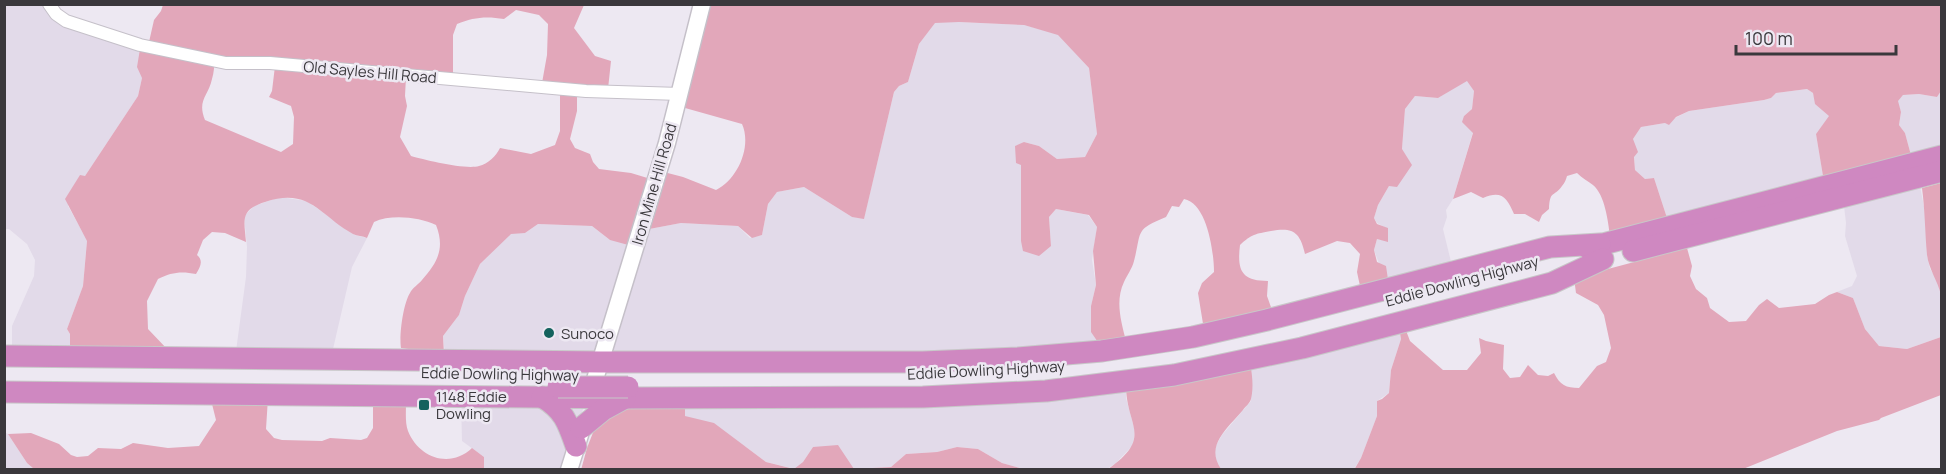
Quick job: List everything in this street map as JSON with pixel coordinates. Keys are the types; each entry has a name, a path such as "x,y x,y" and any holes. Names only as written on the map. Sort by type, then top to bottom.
{"highway":[{"name":"Eddie Dowling Highway","path":"4,382 627,387 964,385 1040,381 1115,373 1194,362 1267,346 1941,156"},
{"name":"Eddie Dowling Highway","path":"1601,252 1941,171"},
{"path":"4,356 600,362 923,362 1018,358 1121,349 1173,341 1233,328 1550,247 1601,252"},
{"name":"Eddie Dowling Highway","path":"4,367 552,386"},
{"path":"4,392 552,386 589,397 627,387"},
{"path":"552,386 555,406 579,437 627,387"}],"street":[{"name":"Old Sayles Hill Road","path":"49,4 56,14 66,21 140,45 226,63 270,63 586,91 680,94"},
{"name":"Iron Mine Hill Road","path":"569,470 589,397 664,154 702,4"}],"shaded area":[{"path":"5,5 51,5 71,22 141,43 142,78 138,96 68,206 87,240 83,286 67,329 70,334 70,351 12,355 12,326 34,276 35,260 27,244 9,229 5,229"},
{"path":"163,5 584,5 574,28 595,56 611,61 608,89 577,91 577,111 570,139 575,148 590,154 599,169 631,173 654,180 660,171 716,190 724,185 737,170 744,152 745,133 742,124 678,106 704,5 1941,5 1941,91 1937,97 1919,94 1903,95 1898,101 1901,112 1899,125 1905,133 1912,159 1824,182 1816,134 1829,116 1815,104 1813,93 1807,89 1776,93 1764,100 1689,111 1676,117 1669,125 1665,123 1641,127 1633,139 1638,152 1634,157 1635,170 1645,179 1654,178 1668,221 1610,236 1605,209 1597,189 1577,173 1567,176 1559,190 1551,196 1549,209 1542,215 1539,222 1525,214 1514,214 1506,200 1499,195 1483,198 1471,192 1453,199 1473,133 1462,122 1464,116 1472,109 1474,91 1467,81 1438,98 1415,96 1405,109 1402,149 1412,165 1397,187 1389,186 1378,205 1374,218 1377,224 1388,228 1388,242 1377,239 1374,250 1377,262 1386,266 1390,293 1363,300 1357,272 1360,254 1350,243 1337,241 1305,254 1298,236 1290,231 1261,233 1240,245 1240,267 1246,276 1252,279 1268,281 1267,296 1276,321 1205,336 1198,293 1202,283 1214,272 1213,253 1204,219 1192,202 1184,199 1179,207 1172,206 1166,217 1149,225 1141,233 1133,264 1120,296 1122,326 1126,341 1104,351 1091,332 1091,306 1096,285 1093,251 1097,227 1089,215 1056,209 1049,217 1051,246 1039,256 1023,251 1021,165 1016,163 1015,146 1024,142 1039,146 1057,159 1085,157 1097,134 1089,68 1058,35 1024,25 935,23 919,44 908,82 899,86 894,92 864,219 852,217 804,187 777,192 768,204 762,235 752,238 738,226 681,223 644,230 632,246 610,240 592,226 538,224 525,233 511,234 480,264 459,315 443,336 444,354 401,348 405,305 412,289 421,282 436,261 440,248 436,225 413,218 388,218 374,222 367,238 353,234 304,201 280,198 257,205 247,212 245,216 246,242 225,233 212,232 203,240 197,255 201,262 196,274 177,273 158,279 147,301 148,329 168,350 70,350 70,334 67,329 83,286 87,241 65,199 80,175 85,176 138,96 142,78 137,67 141,43 149,42 154,20","holes":["516,10 539,15 548,24 547,55 542,83 560,89 560,131 555,145 531,154 500,148 489,162 473,167 445,164 411,156 400,137 407,106 406,77 453,77 453,35 457,24 480,18 504,19","215,59 275,66 272,91 269,97 291,106 294,117 293,144 281,152 205,120 202,108 213,77"]},
{"path":"935,22 1024,25 1058,34 1089,68 1097,134 1085,157 1057,159 1039,146 1024,142 1021,165 1021,241 1051,246 1049,217 1056,209 1088,215 1097,227 1092,260 1096,285 1091,306 1105,351 445,354 443,336 459,315 480,264 511,233 525,233 538,224 592,226 610,240 644,230 681,223 738,226 750,238 762,235 768,204 777,192 804,187 852,217 864,218 894,92 899,86 908,82 919,44"},
{"path":"1467,80 1474,91 1472,109 1464,116 1473,132 1453,199 1446,210 1447,217 1443,229 1453,270 1390,293 1374,250 1377,239 1388,241 1388,229 1377,223 1374,218 1378,205 1389,186 1402,149 1405,109 1415,96 1438,98"},
{"path":"1807,89 1813,93 1816,104 1830,116 1816,134 1824,182 1668,221 1654,178 1645,179 1635,170 1633,139 1641,127 1665,123 1689,111 1764,100 1776,93"},
{"path":"1941,91 1941,152 1912,159 1905,133 1899,125 1901,112 1897,101 1903,95 1919,94 1937,97"},
{"path":"1942,183 1941,295 1927,255 1922,188"},
{"path":"1920,186 1925,212 1927,255 1941,295 1941,337 1907,349 1879,346 1865,329 1853,298 1837,292 1829,295 1852,286 1857,276 1845,236 1844,206"},
{"path":"280,197 307,201 355,235 367,238 352,267 333,349 236,351 246,277 247,247 244,216 254,206"},
{"path":"1687,248 1692,266 1690,276 1696,289 1707,298 1710,308 1729,322 1746,321 1767,299 1779,308 1815,304 1837,292 1853,298 1865,329 1879,346 1907,349 1941,337 1941,395 1879,420 1837,431 1743,469 1354,470 1377,416 1377,401 1389,393 1391,370 1401,339 1398,321 1402,320 1410,341 1443,370 1467,370 1481,353 1479,338 1504,345 1503,369 1510,378 1520,377 1528,365 1538,375 1548,376 1554,373 1564,385 1579,388 1597,366 1606,362 1611,348 1604,315 1598,305 1576,293 1574,278"},
{"path":"1398,321 1401,339 1391,370 1389,393 1377,401 1377,416 1361,458 1354,469 1221,469 1215,461 1214,449 1222,435 1251,401 1250,362"},
{"path":"1250,362 1253,385 1251,399 1225,431 1217,445 1215,452 1221,469 1107,470 1130,449 1134,440 1126,387"},
{"path":"1126,387 1126,398 1135,431 1133,445 1107,469 1023,469 1002,463 978,449 957,447 937,452 906,454 891,467 854,469 813,447 795,469 766,462 746,447 685,416 685,401"},
{"path":"268,398 266,429 274,438 282,440 322,441 330,438 361,440 367,438 373,428 373,400 406,403 408,431 413,440 427,454 445,459 454,458 472,448 484,457 484,469 34,469 27,463 8,434 31,433 59,444 71,455 77,457 88,456 98,448 121,449 133,443 168,448 199,446 216,420 212,404"},
{"path":"461,400 585,402 566,469 484,469 484,457 462,441"},
{"path":"685,401 685,416 714,423 766,462 794,469 803,462 813,447 838,445 854,469 891,467 906,454 937,452 957,447 978,449 1002,463 1023,469 581,470 594,430 615,408"},
{"path":"4,432 8,434 27,463 34,469 5,469"}],"place":[{"name":"Sunoco","path":"549,333"},
{"name":"1148 Eddie Dowling","path":"424,405"}]}
